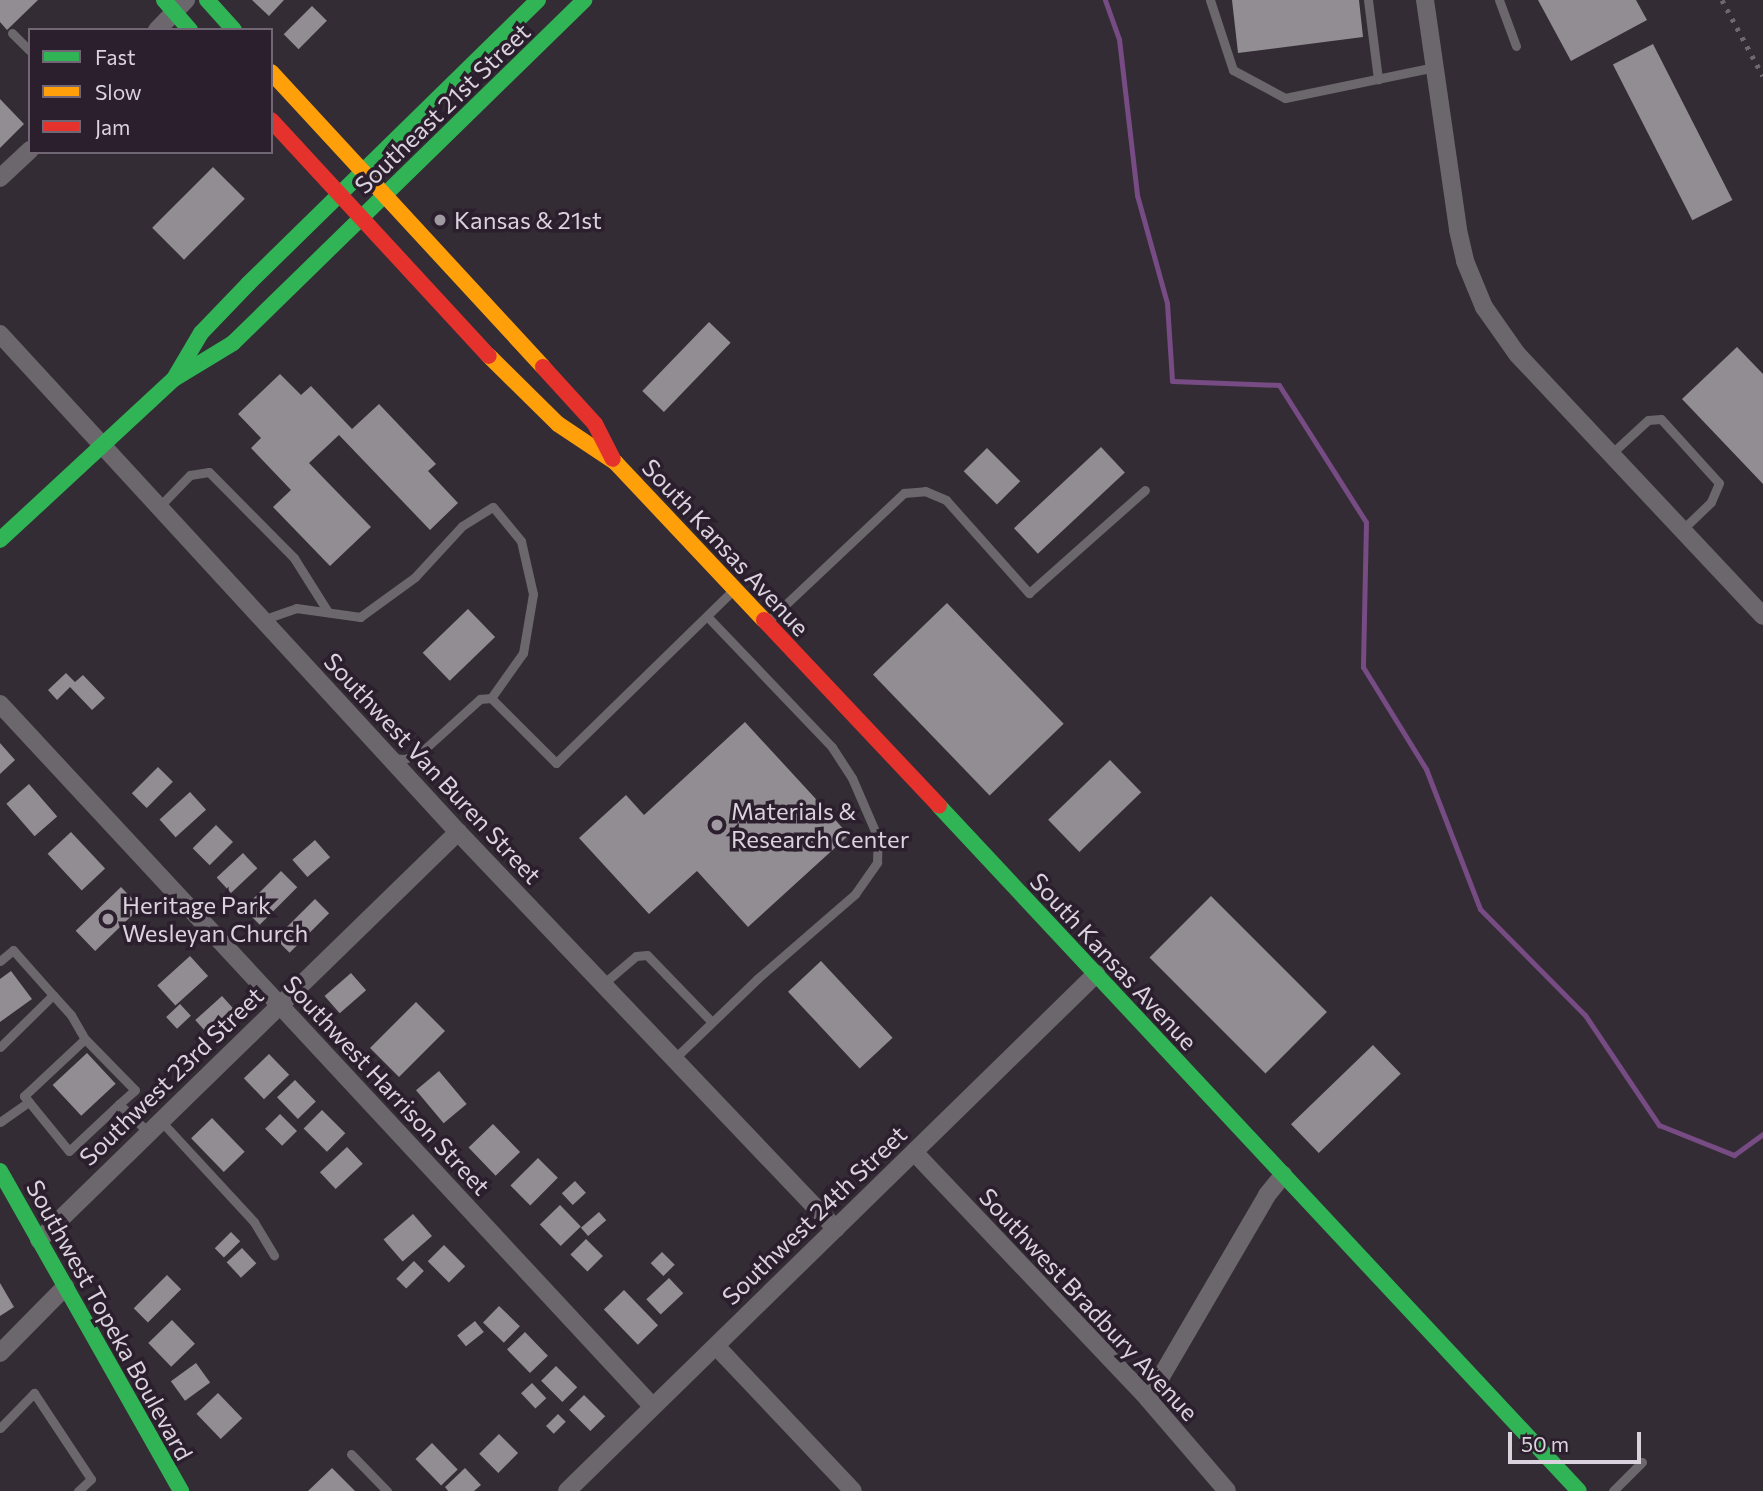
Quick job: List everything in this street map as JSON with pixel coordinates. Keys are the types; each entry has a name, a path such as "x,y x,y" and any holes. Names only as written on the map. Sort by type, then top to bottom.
{"main road":[{"path":"207,0 232,28"},
{"name":"Southeast 21st Street","path":"174,379 201,333 537,0"},
{"name":"Southeast 21st Street","path":"174,379 233,343 585,0"},
{"path":"175,4 189,28"},
{"name":"South Kansas Avenue","path":"273,74 595,424 615,463"},
{"name":"South Kansas Avenue","path":"273,122 487,354 549,415 615,463 735,588 1579,1491"},
{"path":"0,540 174,379"},
{"name":"Southwest Topeka Boulevard","path":"1,1175 179,1490"}],"street":[{"path":"1425,0 1458,230 1465,261 1484,307 1517,354 1763,616"},
{"path":"158,28 175,4"},
{"path":"0,178 28,152"},
{"name":"Southwest Van Buren Street","path":"0,334 458,832 836,1229"},
{"name":"Southwest Harrison Street","path":"0,704 653,1407"},
{"name":"Southwest 23rd Street","path":"39,1240 458,832"},
{"name":"Southwest 24th Street","path":"567,1491 1096,974"},
{"name":"Southwest Bradbury Avenue","path":"914,1152 1148,1399 1223,1489"},
{"path":"1148,1399 1267,1195 1283,1174"},
{"path":"0,1353 65,1287"},
{"path":"716,1346 853,1491"}],"lane":[{"path":"1210,0 1233,69 1285,98 1435,67"},
{"path":"1368,0 1378,79"},
{"path":"1499,0 1516,46"},
{"path":"12,33 28,49"},
{"path":"1611,454 1648,420 1661,419 1719,483 1711,502 1682,530"},
{"path":"158,508 190,475 209,472 294,558 328,612"},
{"path":"766,622 904,493 926,491 946,500 1029,593 1145,489"},
{"path":"262,620 296,608 360,617 415,577 462,526 493,507 521,541 533,594 523,653 491,698 480,699 418,755 404,760 390,758"},
{"path":"491,698 556,764 735,588"},
{"path":"674,1059 855,894 877,862 878,838 852,778 832,747 707,616"},
{"path":"0,961 13,950 71,1015 85,1039 135,1090 69,1151 24,1096 85,1039"},
{"path":"603,984 636,956 647,955 712,1022"},
{"path":"0,1047 53,995"},
{"path":"0,1122 29,1102"},
{"path":"119,1104 154,1126 254,1222 274,1255"},
{"path":"0,1428 34,1393 90,1479 78,1491"},
{"path":"351,1454 387,1491"},
{"path":"1613,1491 1642,1462"}],"building":[{"path":"0,0 38,0 7,30 0,22"},
{"path":"252,0 284,0 269,16"},
{"path":"1232,0 1359,0 1363,37 1238,53"},
{"path":"1538,0 1636,0 1647,20 1571,61"},
{"path":"312,6 327,21 299,49 284,34"},
{"path":"1653,44 1732,200 1692,220 1613,64"},
{"path":"0,99 24,124 0,148"},
{"path":"213,167 245,199 184,260 152,228"},
{"path":"709,322 731,343 664,412 642,391"},
{"path":"1737,347 1763,374 1763,484 1682,399"},
{"path":"280,374 301,395 311,386 352,429 379,404 436,464 428,471 458,503 430,530 339,435 309,463 371,527 330,566 273,507 291,490 251,448 261,438 238,414"},
{"path":"1101,447 1125,473 1038,554 1014,528"},
{"path":"987,448 1020,481 997,505 964,471"},
{"path":"947,603 1064,724 990,795 873,675"},
{"path":"468,609 495,637 450,681 423,653"},
{"path":"66,673 75,682 83,675 105,698 92,710 70,687 57,700 48,690"},
{"name":"Materials & Research Center","path":"745,722 849,835 748,927 697,871 649,914 579,838 626,795 644,815"},
{"path":"0,743 15,760 0,774"},
{"path":"1110,760 1141,792 1079,852 1048,820"},
{"path":"158,767 173,782 147,808 132,793"},
{"path":"29,784 57,816 35,836 6,804"},
{"path":"190,792 206,810 176,837 160,819"},
{"path":"216,825 233,842 210,865 193,848"},
{"path":"71,832 105,869 82,890 48,854"},
{"path":"315,840 330,857 307,877 292,860"},
{"path":"243,853 257,868 231,893 217,878"},
{"path":"281,871 297,887 260,925 244,908"},
{"name":"Heritage Park Wesleyan Church","path":"121,887 140,907 95,951 76,931"},
{"path":"1211,896 1327,1012 1265,1073 1149,958"},
{"path":"315,899 329,913 290,953 275,939"},
{"path":"190,956 208,976 175,1006 157,985"},
{"path":"821,961 893,1038 860,1068 788,992"},
{"path":"11,971 32,999 0,1022 0,979"},
{"path":"351,973 366,990 340,1013 325,996"},
{"path":"222,996 238,1014 211,1038 195,1020"},
{"path":"416,1002 445,1031 399,1077 370,1048"},
{"path":"180,1004 191,1016 177,1029 166,1017"},
{"path":"1373,1045 1401,1074 1319,1153 1291,1124"},
{"path":"87,1053 116,1084 81,1116 53,1085"},
{"path":"269,1054 289,1075 264,1099 244,1078"},
{"path":"439,1071 467,1104 444,1123 416,1090"},
{"path":"295,1080 316,1102 298,1119 277,1097"},
{"path":"322,1110 345,1133 327,1152 304,1128"},
{"path":"280,1114 297,1131 282,1146 265,1129"},
{"path":"212,1118 245,1152 224,1172 191,1138"},
{"path":"493,1124 520,1152 496,1176 469,1148"},
{"path":"347,1147 363,1164 336,1189 320,1172"},
{"path":"538,1158 558,1178 530,1205 510,1186"},
{"path":"575,1181 586,1193 573,1205 562,1193"},
{"path":"560,1205 581,1227 561,1246 540,1224"},
{"path":"599,1212 606,1220 588,1236 581,1228"},
{"path":"413,1214 432,1236 403,1261 384,1240"},
{"path":"231,1232 240,1241 224,1257 215,1248"},
{"path":"586,1239 603,1256 587,1272 570,1255"},
{"path":"444,1245 465,1266 449,1282 428,1261"},
{"path":"242,1248 256,1263 241,1278 227,1262"},
{"path":"662,1252 675,1265 663,1276 651,1263"},
{"path":"414,1261 424,1271 406,1289 396,1279"},
{"path":"167,1275 181,1289 148,1322 134,1308"},
{"path":"669,1278 683,1293 661,1315 646,1299"},
{"path":"0,1283 14,1307 0,1316"},
{"path":"624,1290 658,1325 638,1345 604,1309"},
{"path":"499,1306 520,1326 504,1343 483,1323"},
{"path":"172,1320 195,1344 171,1367 148,1343"},
{"path":"475,1321 484,1332 466,1346 457,1335"},
{"path":"525,1332 548,1356 530,1373 507,1349"},
{"path":"196,1363 210,1382 185,1401 171,1381"},
{"path":"556,1366 577,1387 562,1402 541,1381"},
{"path":"532,1383 546,1398 535,1409 521,1393"},
{"path":"218,1393 242,1418 221,1439 196,1414"},
{"path":"584,1395 605,1416 590,1431 569,1410"},
{"path":"558,1414 566,1422 554,1434 546,1426"},
{"path":"499,1434 518,1453 498,1473 479,1454"},
{"path":"432,1443 458,1470 441,1486 415,1459"},
{"path":"332,1468 355,1491 308,1491"},
{"path":"465,1468 481,1485 474,1491 448,1491 445,1487"}],"waterway":[{"path":"1105,0 1119,39 1137,195 1167,303 1172,381 1279,385 1366,522 1363,667 1426,769 1480,909 1585,1015 1659,1125 1734,1155 1763,1134"}],"railway":[{"path":"1722,0 1763,76"}],"traffic: fast":[{"path":"164,0 188,28"},
{"path":"207,0 232,28"},
{"path":"175,377 201,333 248,284 538,0"},
{"path":"0,540 174,379 233,343 585,0"},
{"path":"939,806 1579,1491"},
{"path":"0,1171 181,1491"}],"traffic: slow":[{"path":"273,74 543,367"},
{"path":"489,356 558,424 615,462 764,620"}],"traffic: jam":[{"path":"273,122 489,356"},
{"path":"543,367 595,424 613,459"},
{"path":"764,620 939,806"}],"place":[{"name":"Kansas & 21st","path":"440,220"},
{"name":"Materials & Research Center","path":"717,825"},
{"name":"Heritage Park Wesleyan Church","path":"108,919"}]}
